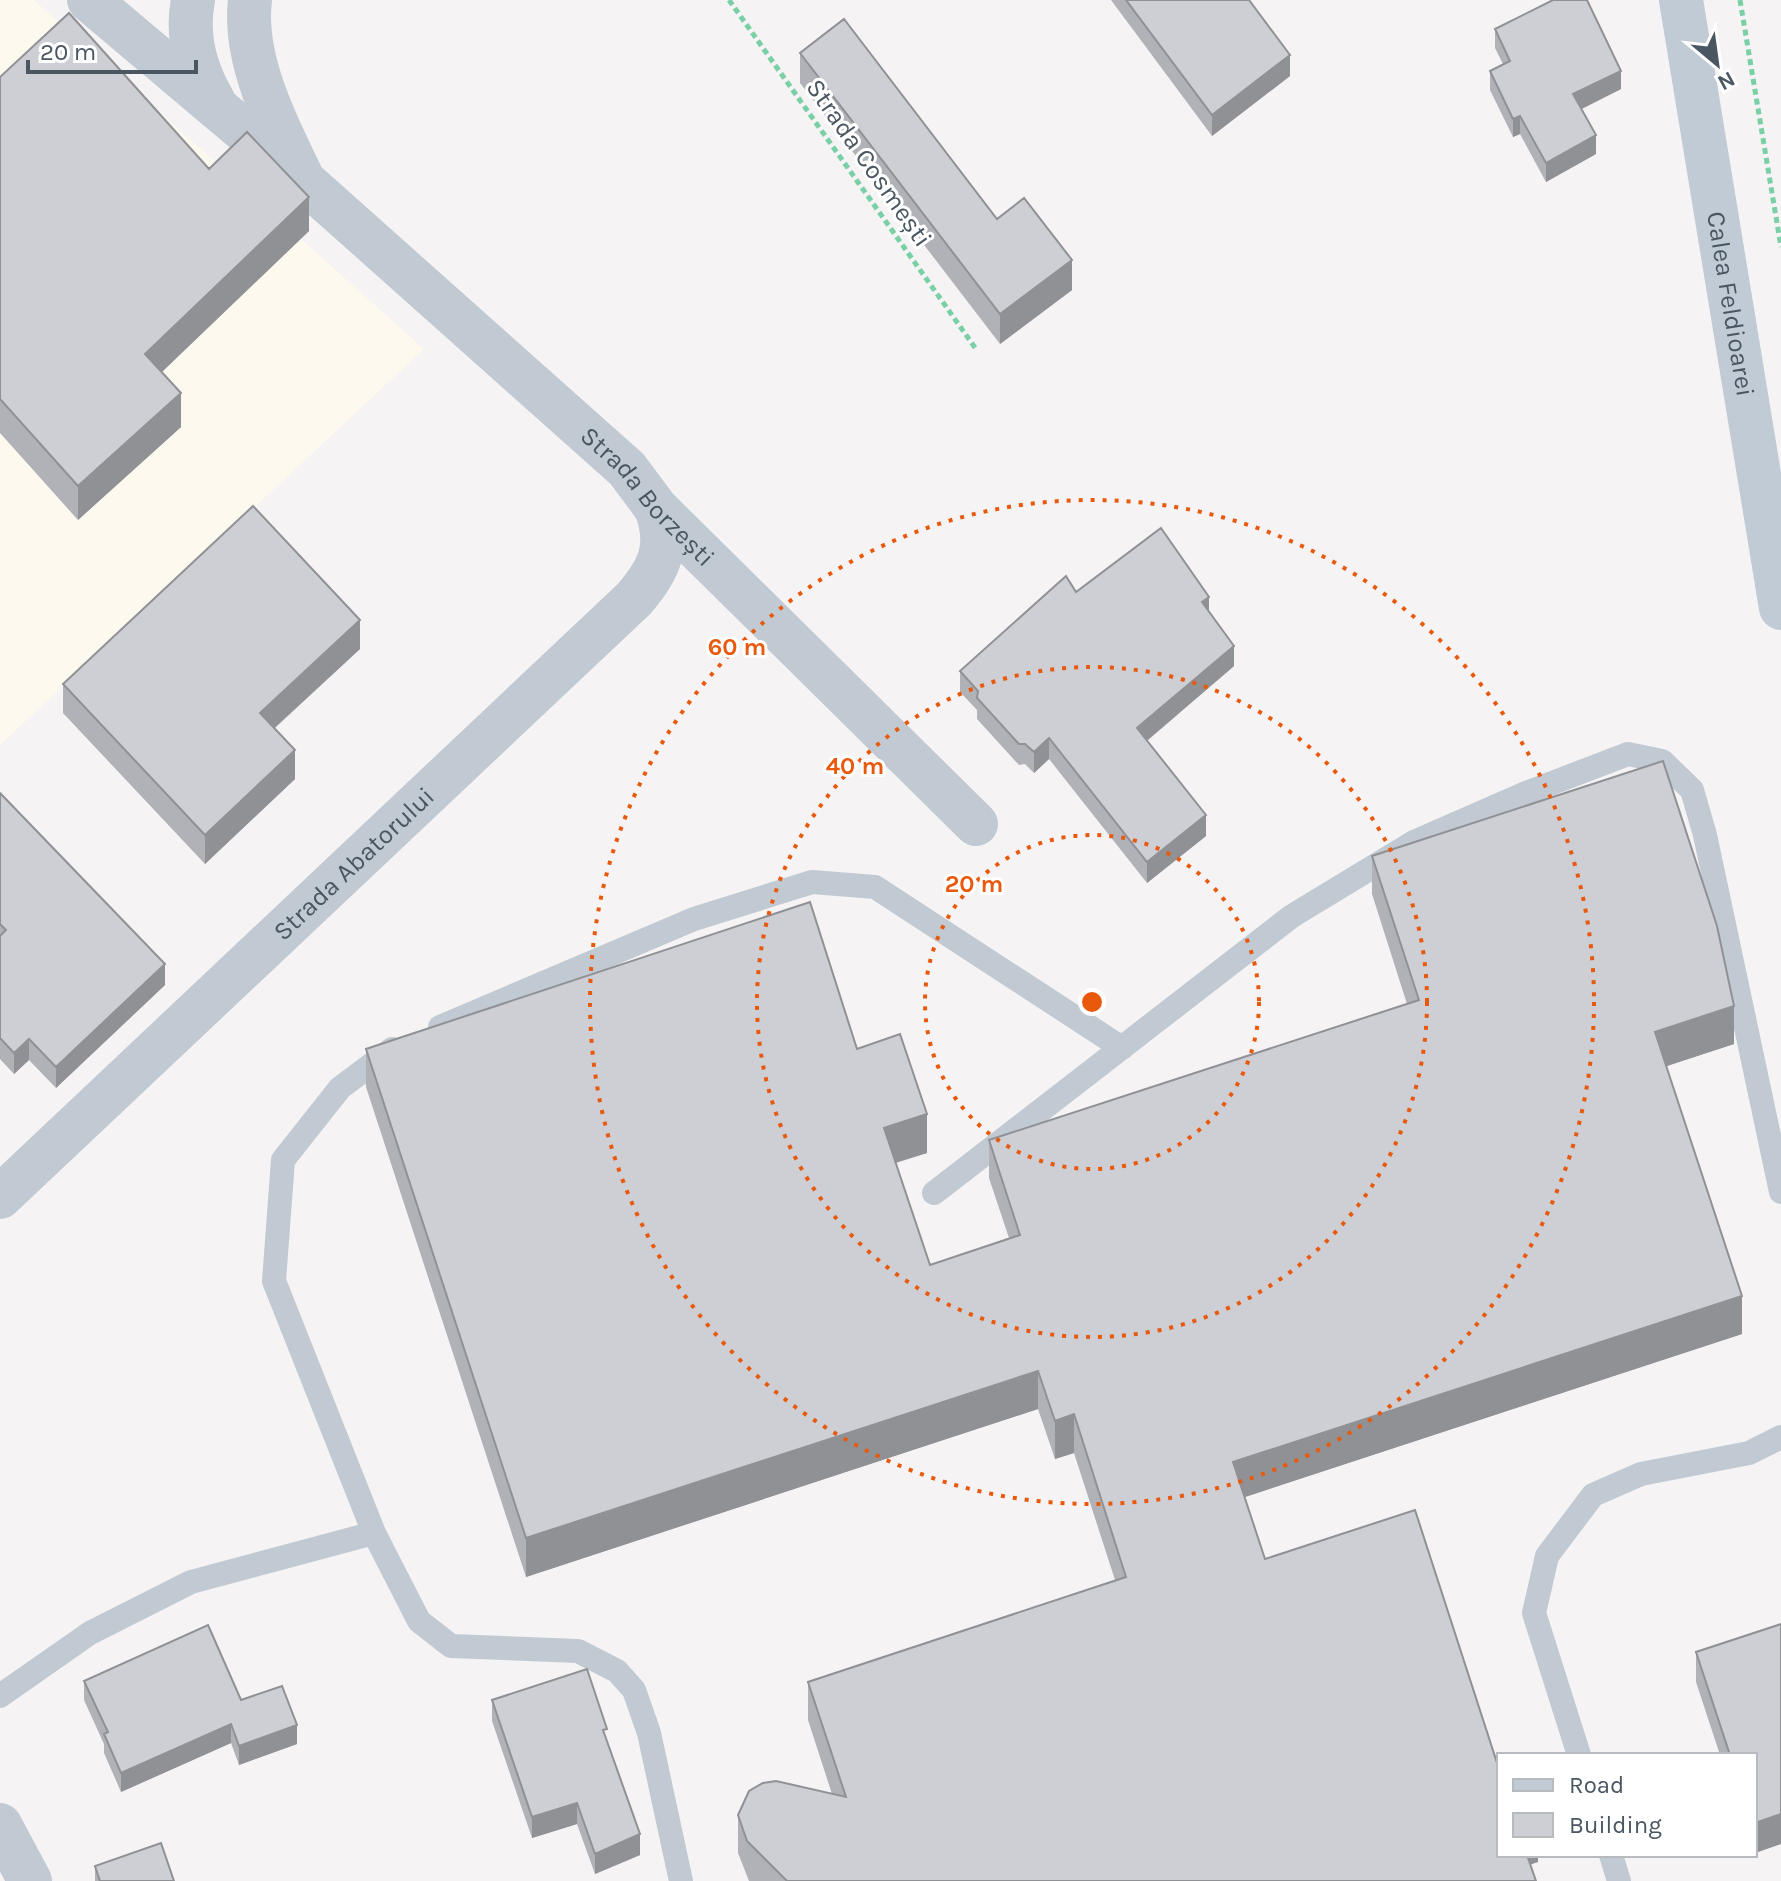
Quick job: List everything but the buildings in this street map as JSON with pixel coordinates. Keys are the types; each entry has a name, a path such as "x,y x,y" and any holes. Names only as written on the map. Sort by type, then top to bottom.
{"main road":[{"name":"Calea Feldioarei","path":"1681,0 1781,608"}],"street":[{"name":"Strada Borzești","path":"89,0 305,182 627,469 656,508 976,824"},
{"name":"Strada Borzești","path":"193,0 192,49 198,75 218,109"},
{"name":"Strada Borzești","path":"250,0 250,36 256,63 285,143 305,182"},
{"name":"Strada Abatorului","path":"0,1197 634,599 654,577 664,552 664,529 656,508"},
{"path":"0,1825 30,1881"}],"lane":[{"path":"934,1193 1292,916 1414,842 1526,793 1628,754 1662,761 1692,790 1705,835 1781,1192"},
{"path":"681,1881 649,1733 634,1690 617,1671 578,1651 451,1646 419,1621 374,1533 274,1281 283,1160 340,1088 395,1047 694,919 812,882 875,887 1122,1048"},
{"path":"1578,1753 1534,1613 1547,1556 1593,1495 1641,1474 1749,1453 1781,1437"},
{"path":"0,1696 90,1633 191,1582 374,1533"},
{"path":"1612,1857 1619,1881"}],"path":[{"name":"Strada Cosmești","path":"729,0 976,349"},
{"path":"1740,0 1781,247"}],"shaded area":[{"path":"0,0 34,0 424,349 0,745"}]}
